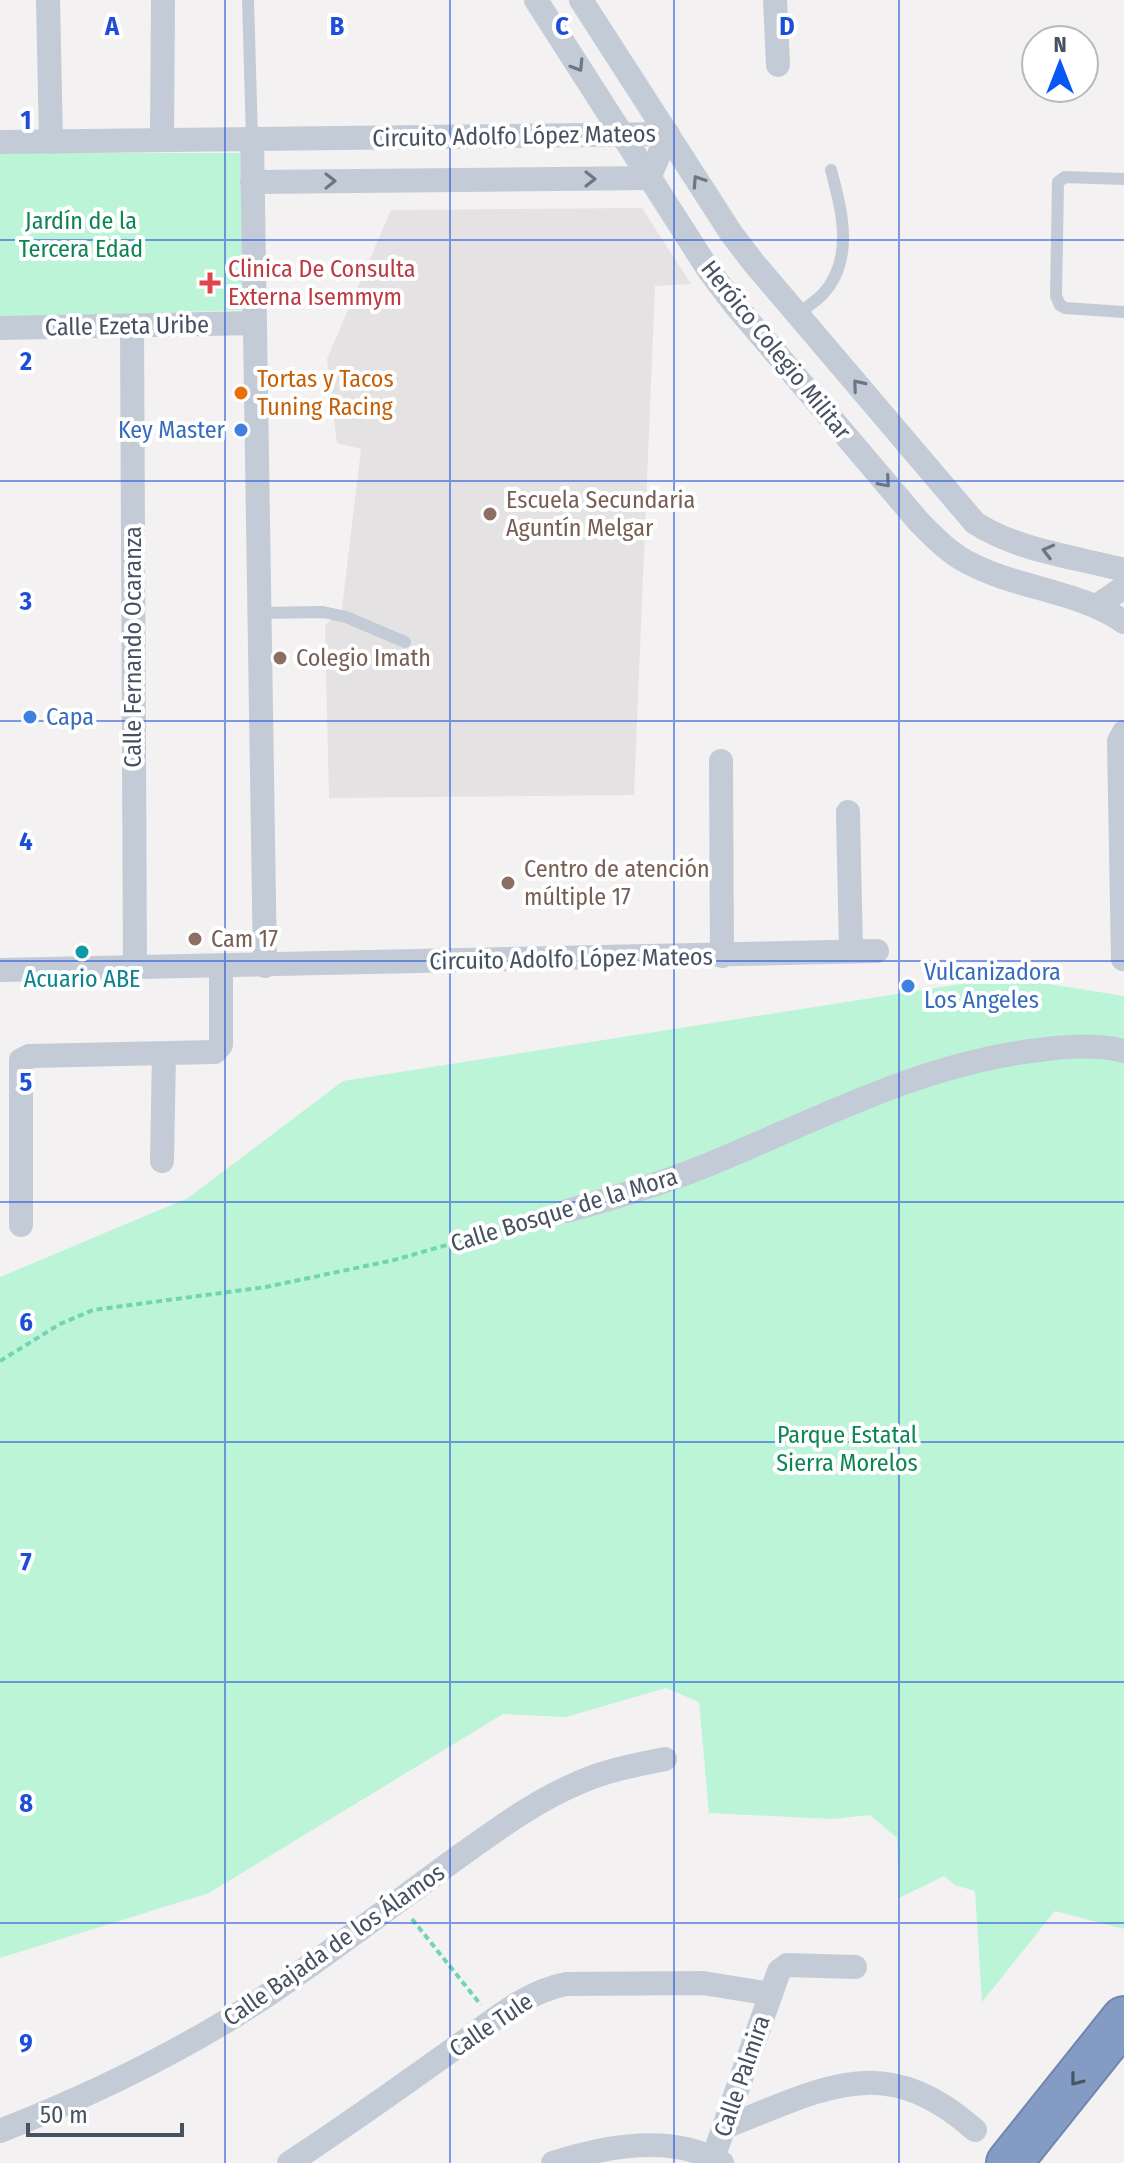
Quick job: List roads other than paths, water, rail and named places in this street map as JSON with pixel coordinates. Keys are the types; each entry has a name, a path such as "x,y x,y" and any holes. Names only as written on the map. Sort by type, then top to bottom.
{"highway":[{"path":"1009,2163 1124,2019"},
{"path":"1047,2163 1124,2066"}],"street":[{"path":"48,0 51,142"},
{"path":"162,140 163,0"},
{"name":"Heróico Colegio Militar","path":"536,0 690,243 735,305 942,545 984,570 1098,605 1124,622"},
{"name":"Heróico Colegio Militar","path":"581,0 731,233 975,523 994,535 1018,543 1124,570"},
{"path":"775,0 778,65"},
{"name":"Circuito Adolfo López Mateos","path":"0,142 668,134 649,178 252,182"},
{"path":"252,139 265,966"},
{"name":"Calle Ezeta Uribe","path":"0,328 255,323"},
{"name":"Calle Fernando Ocaranza","path":"132,326 135,968"},
{"path":"1098,605 1124,587"},
{"path":"1123,959 1119,741 1124,732"},
{"path":"721,761 722,956"},
{"path":"848,812 851,951"},
{"name":"Circuito Adolfo López Mateos","path":"0,970 877,951"},
{"path":"21,1225 21,1060 29,1056 215,1052 221,1045 221,967"},
{"name":"Calle Bosque de la Mora","path":"567,1211 644,1190 900,1083 948,1067 993,1055 1055,1048 1091,1046 1124,1051"},
{"path":"162,1161 164,1054"},
{"name":"Calle Bajada de los Álamos","path":"0,2131 99,2091 218,2026 269,1994 544,1799 581,1781 665,1759"},
{"name":"Calle Palmira","path":"718,2160 725,2127 779,1971 787,1965 855,1967"},
{"name":"Calle Tule","path":"289,2163 532,1995 566,1984 703,1983 771,1994"},
{"path":"725,2127 818,2092 848,2084 878,2082 904,2086 928,2095 949,2107 975,2130"},
{"path":"553,2163 582,2153 645,2145 683,2147 718,2160"}],"lane":[{"path":"248,0 252,139"},
{"path":"798,314 822,294 837,273 843,244 843,215 831,170"},
{"path":"1124,179 1065,177 1058,182 1056,296 1065,308 1124,312"},
{"path":"259,613 323,612 346,617 405,642"}],"place":[{"name":"Clinica De Consulta Externa Isemmym","path":"210,283"},
{"name":"Tortas y Tacos Tuning Racing","path":"241,393"},
{"name":"Key Master","path":"241,430"},
{"name":"Escuela Secundaria Aguntín Melgar","path":"490,514"},
{"name":"Colegio Imath","path":"280,658"},
{"name":"Capa","path":"30,717"},
{"name":"Centro de atención múltiple 17","path":"508,883"},
{"name":"Cam 17","path":"195,939"},
{"name":"Acuario ABE","path":"82,952"},
{"name":"Vulcanizadora Los Angeles","path":"908,986"}],"park label":[{"name":"Jardín de la Tercera Edad","path":"81,235"},
{"name":"Parque Estatal Sierra Morelos","path":"847,1449"}]}
